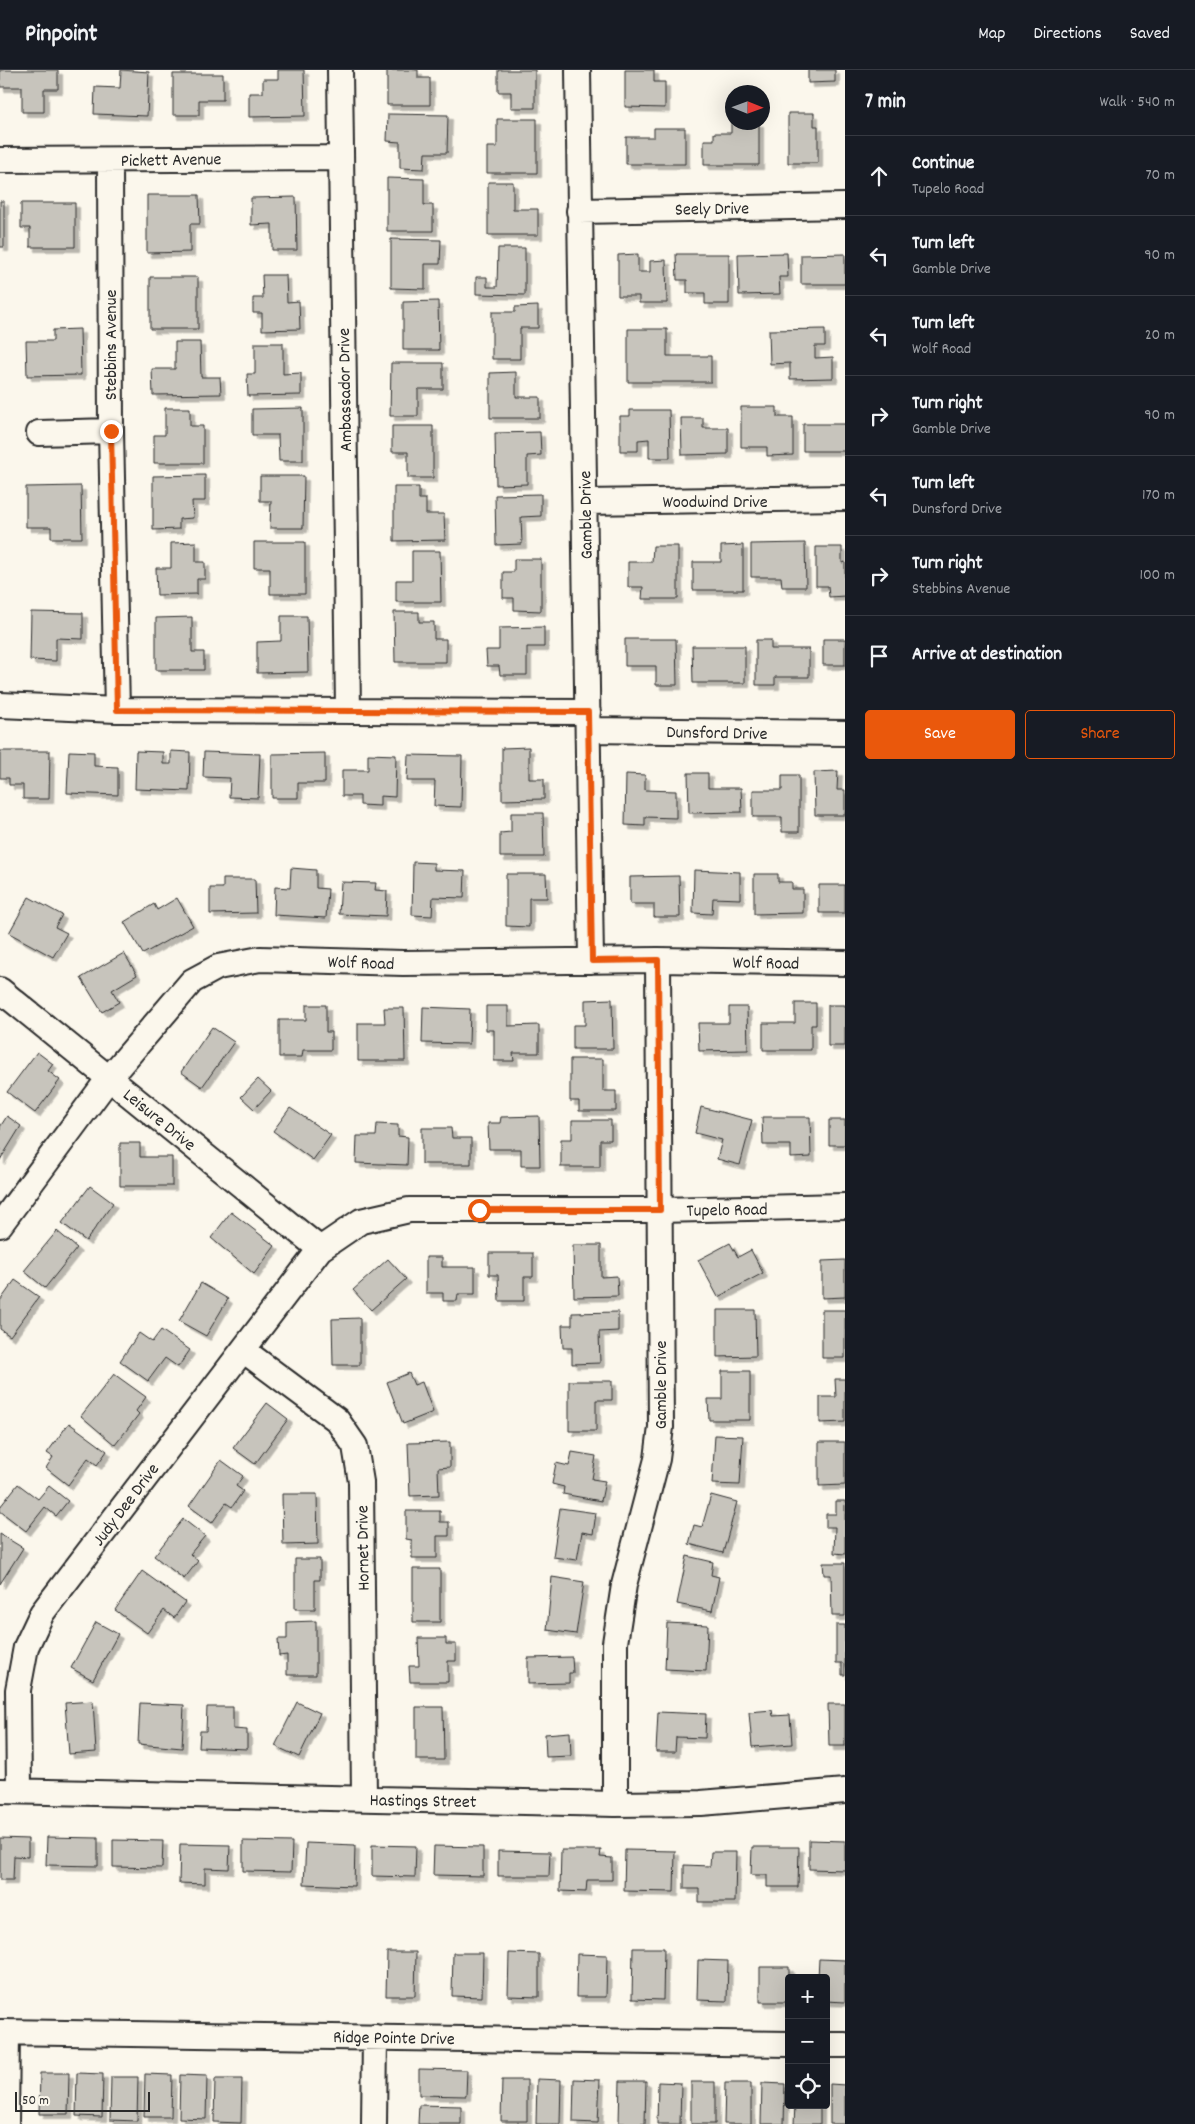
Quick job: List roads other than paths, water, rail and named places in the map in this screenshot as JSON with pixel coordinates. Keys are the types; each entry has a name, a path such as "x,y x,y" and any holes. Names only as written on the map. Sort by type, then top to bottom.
{"street":[{"name":"Ambassador Drive","path":"340,70 348,711"},
{"name":"Gamble Drive","path":"578,70 592,961"},
{"name":"Pickett Avenue","path":"0,160 341,158"},
{"name":"Stebbins Avenue","path":"110,160 111,431 117,710"},
{"name":"Seely Drive","path":"579,211 845,206"},
{"path":"39,433 111,431"},
{"name":"Woodwind Drive","path":"585,502 845,498"},
{"name":"Dunsford Drive","path":"0,705 117,710 348,711 845,734"},
{"name":"Wolf Road","path":"0,1225 109,1078 192,981 218,967 260,959 422,963 658,960 845,963"},
{"name":"Gamble Drive","path":"615,1804 615,1643 624,1584 658,1459 661,1427 658,960"},
{"name":"Leisure Drive","path":"0,990 320,1250"},
{"name":"Tupelo Road","path":"320,1250 361,1220 409,1210 660,1210 845,1206"},
{"name":"Judy Dee Drive","path":"9,1791 18,1690 26,1647 42,1613 320,1250"},
{"name":"Hornet Drive","path":"243,1350 337,1420 355,1446 361,1482 364,1798"},
{"name":"Hastings Street","path":"9,1791 615,1804 701,1802 845,1791"},
{"path":"3,2032 6,2124"},
{"name":"Ridge Pointe Drive","path":"3,2032 785,2044"},
{"path":"374,2124 375,2037"},
{"path":"830,2045 845,2045"}]}
